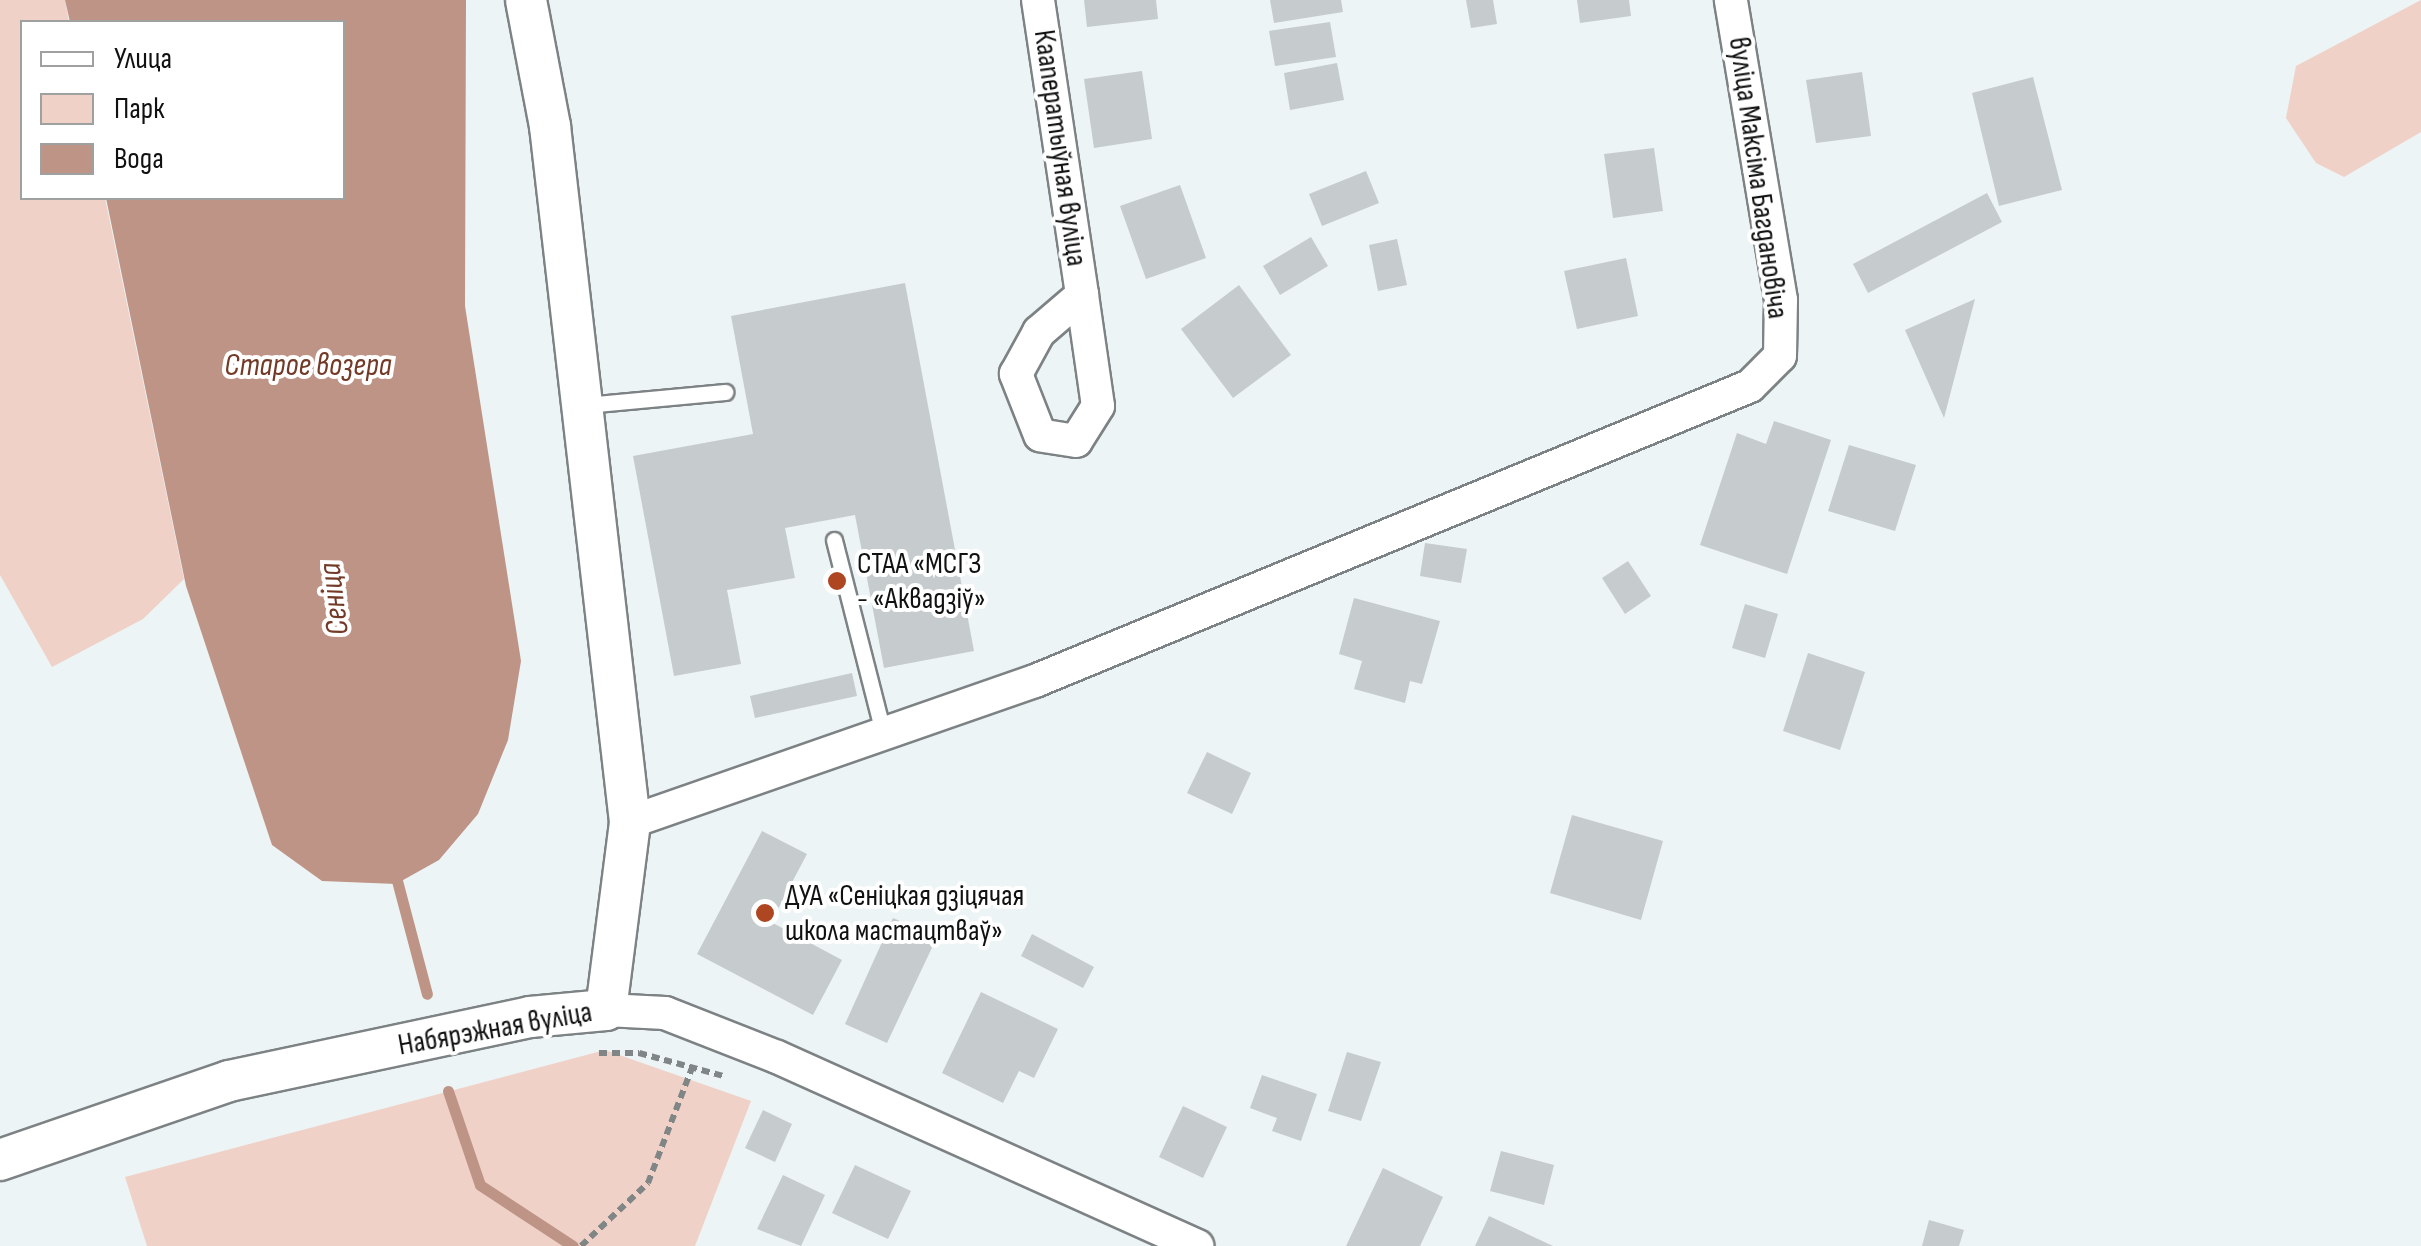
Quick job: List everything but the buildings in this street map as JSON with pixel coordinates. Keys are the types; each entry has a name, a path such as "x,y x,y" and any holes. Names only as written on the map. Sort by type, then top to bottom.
{"street":[{"path":"526,0 583,406 630,822 606,1010"},
{"name":"Кааператыўная вуліца","path":"1038,0 1082,295"},
{"name":"вуліца Максіма Багдановіча","path":"882,728 1034,681 1731,394 1780,356 1780,300 1731,0"},
{"path":"630,822 882,728"},
{"name":"Набярэжная вуліца","path":"0,1160 229,1081 530,1017 606,1010 665,1014 745,1045 1198,1246"}],"lane":[{"path":"583,406 725,392"},
{"path":"834,540 882,728"}],"path":[{"path":"581,1246 591,1229 648,1183 692,1068"}],"green space":[{"path":"0,0 65,0 69,20 20,20 20,200 105,200 184,579 143,619 52,667 0,575"},
{"path":"2421,0 2421,132 2344,177 2316,163 2286,118 2296,66"},
{"path":"605,1050 751,1101 695,1246 147,1246 125,1177"}],"water":[{"name":"Старое возера","path":"65,0 466,0 465,306 521,661 508,740 478,814 439,860 396,884 322,881 272,845 186,586 106,200 345,200 345,20 70,20"}],"waterway":[{"name":"Сеніца","path":"395,873 427,994"},
{"name":"Сеніца","path":"448,1091 480,1185 573,1246"}],"place":[{"name":"СТАА «МСГЗ - «Аквадзіў»","path":"837,581"},
{"name":"ДУА «Сеніцкая дзіцячая школа мастацтваў»","path":"765,913"}]}
